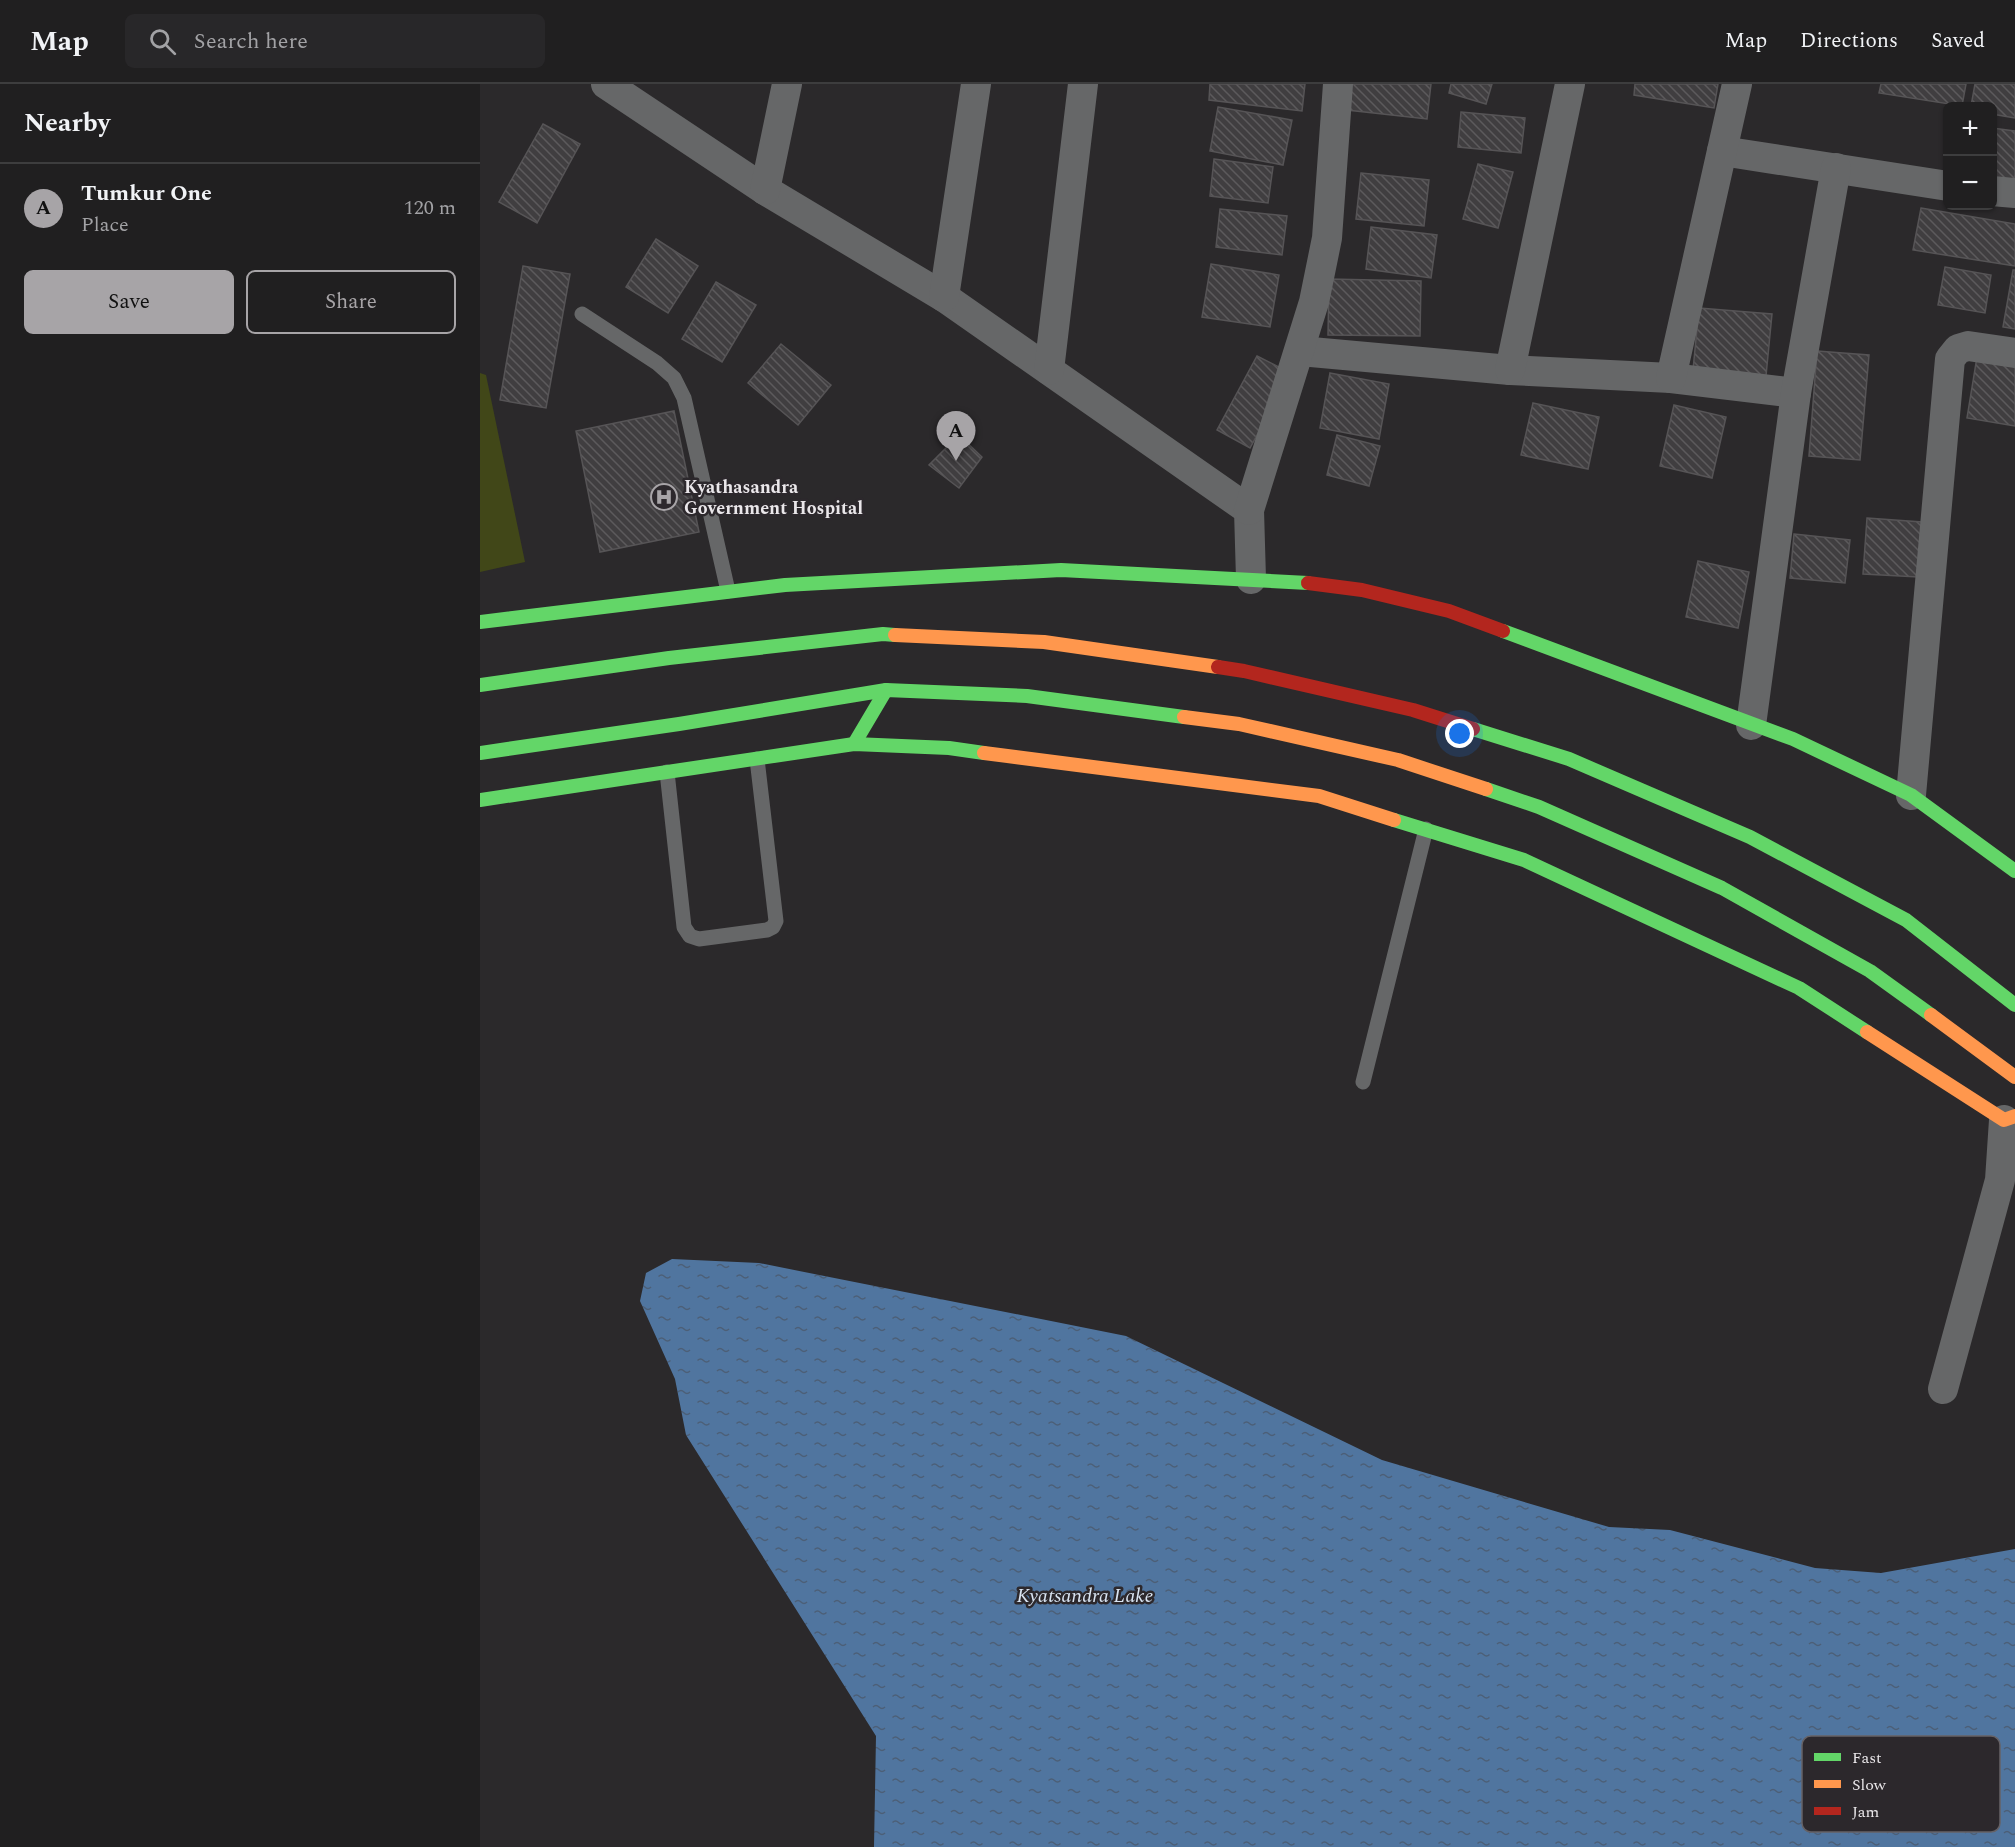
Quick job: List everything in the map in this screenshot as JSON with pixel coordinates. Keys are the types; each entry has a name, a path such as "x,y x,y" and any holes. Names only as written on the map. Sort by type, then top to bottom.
{"main road":[{"path":"480,622 785,585 1061,570 1251,579 1362,590 1449,611 1751,726 1792,739 1911,795 2015,872"},
{"path":"480,685 669,658 883,634 1044,642 1244,671 1413,710 1569,759 1750,837 1906,920 2015,1005"},
{"path":"854,744 886,690"},
{"path":"480,753 679,724 886,690 1027,696 1239,724 1398,760 1539,807 1722,888 1870,971 2015,1077"},
{"path":"480,800 854,744 949,748 1319,796 1524,860 1799,988 2009,1118"}],"street":[{"path":"606,84 765,190 944,297 1249,510"},
{"path":"765,190 787,84"},
{"path":"944,297 976,84"},
{"path":"1049,370 1083,84"},
{"path":"1251,579 1249,510 1300,351 1314,302 1327,238 1338,84"},
{"path":"1510,370 1570,84"},
{"path":"1671,378 1737,84"},
{"path":"1722,151 1943,185"},
{"path":"1751,726 1796,393 1836,168"},
{"path":"1997,191 2015,193"},
{"path":"1911,795 1950,360 1958,349 1968,346 2015,353"},
{"path":"1300,351 1510,370 1671,378 1796,393"},
{"path":"1943,1389 2000,1180 2009,1118"}],"lane":[{"path":"582,314 657,363 674,378 684,398 728,591"},
{"path":"667,772 684,927 690,936 699,939 767,930 776,921 757,759"},
{"path":"1363,1082 1426,829"}],"green space":[{"path":"480,373 486,375 525,562 480,572"}],"water":[{"name":"Kyatsandra Lake","path":"672,1259 759,1263 1126,1336 1382,1460 1609,1527 1670,1530 1815,1568 1881,1573 2015,1549 2015,1847 874,1847 876,1736 686,1435 675,1379 640,1301 646,1273"}],"building":[{"path":"1210,84 1305,84 1302,111 1209,100"},
{"path":"1341,84 1431,84 1427,119 1338,109"},
{"path":"1451,84 1492,84 1486,104 1449,93"},
{"path":"1635,84 1718,84 1714,108 1634,95"},
{"path":"1881,84 1966,84 1963,102 1943,103 1879,93"},
{"path":"1975,84 2015,84 2015,118 1997,115 1997,102 1972,102"},
{"path":"1218,107 1292,120 1283,165 1210,151"},
{"path":"1461,112 1525,118 1521,153 1458,147"},
{"path":"543,124 580,144 537,223 499,202"},
{"path":"1997,129 2015,131 2013,187 1997,184"},
{"path":"1214,159 1273,167 1268,203 1210,196"},
{"path":"1478,164 1513,172 1498,228 1463,219"},
{"path":"1361,173 1429,180 1424,226 1356,219"},
{"path":"1921,208 2015,224 2015,266 1913,250"},
{"path":"1220,209 1287,216 1282,255 1216,247"},
{"path":"1371,227 1437,235 1431,278 1366,269"},
{"path":"656,239 698,266 668,313 626,287"},
{"path":"1211,264 1279,275 1270,327 1202,317"},
{"path":"523,266 570,274 546,408 500,400"},
{"path":"1945,267 1991,275 1985,313 1938,305"},
{"path":"2013,270 2015,270 2015,329 2003,327"},
{"path":"1329,279 1421,281 1420,336 1328,335"},
{"path":"716,282 756,305 722,362 682,339"},
{"path":"1699,308 1772,314 1766,376 1693,370"},
{"path":"781,344 831,385 798,425 748,383"},
{"path":"1817,351 1869,355 1860,460 1809,456"},
{"path":"1257,356 1291,373 1250,448 1217,430"},
{"path":"1977,357 2015,364 2015,426 1967,418"},
{"path":"1330,373 1389,384 1379,439 1320,428"},
{"path":"1533,403 1599,417 1588,469 1521,455"},
{"path":"1674,405 1726,417 1712,478 1660,466"},
{"path":"674,411 699,532 600,552 576,431"},
{"path":"959,435 982,457 959,488 929,465"},
{"path":"1337,435 1380,446 1369,486 1327,475"},
{"path":"1867,518 1922,522 1918,577 1863,574"},
{"path":"1794,534 1850,540 1845,583 1790,578"},
{"path":"1698,561 1749,572 1738,628 1686,617"}],"traffic: fast":[{"path":"480,622 785,585 1061,570 1308,583"},
{"path":"1503,631 1793,739 1911,795 2015,871"},
{"path":"480,685 669,658 883,634 895,635"},
{"path":"854,744 886,690"},
{"path":"480,753 679,724 886,690 1027,696 1184,717"},
{"path":"1473,729 1569,759 1750,837 1906,920 2015,1005"},
{"path":"480,800 854,744 949,748 984,753"},
{"path":"1486,789 1539,807 1722,888 1870,971 1931,1015"},
{"path":"1394,820 1524,860 1799,988 1867,1032"}],"traffic: slow":[{"path":"895,635 1044,642 1218,667"},
{"path":"1184,717 1239,724 1398,760 1486,789"},
{"path":"984,753 1319,796 1394,820"},
{"path":"1931,1015 2015,1077"},
{"path":"1867,1032 2004,1120 2015,1116"}],"traffic: jam":[{"path":"1308,583 1362,590 1449,611 1503,631"},
{"path":"1218,667 1413,710 1473,729"}],"place":[{"name":"Tumkur One","path":"956,461"},
{"name":"Kyathasandra Government Hospital","path":"664,497"}]}
